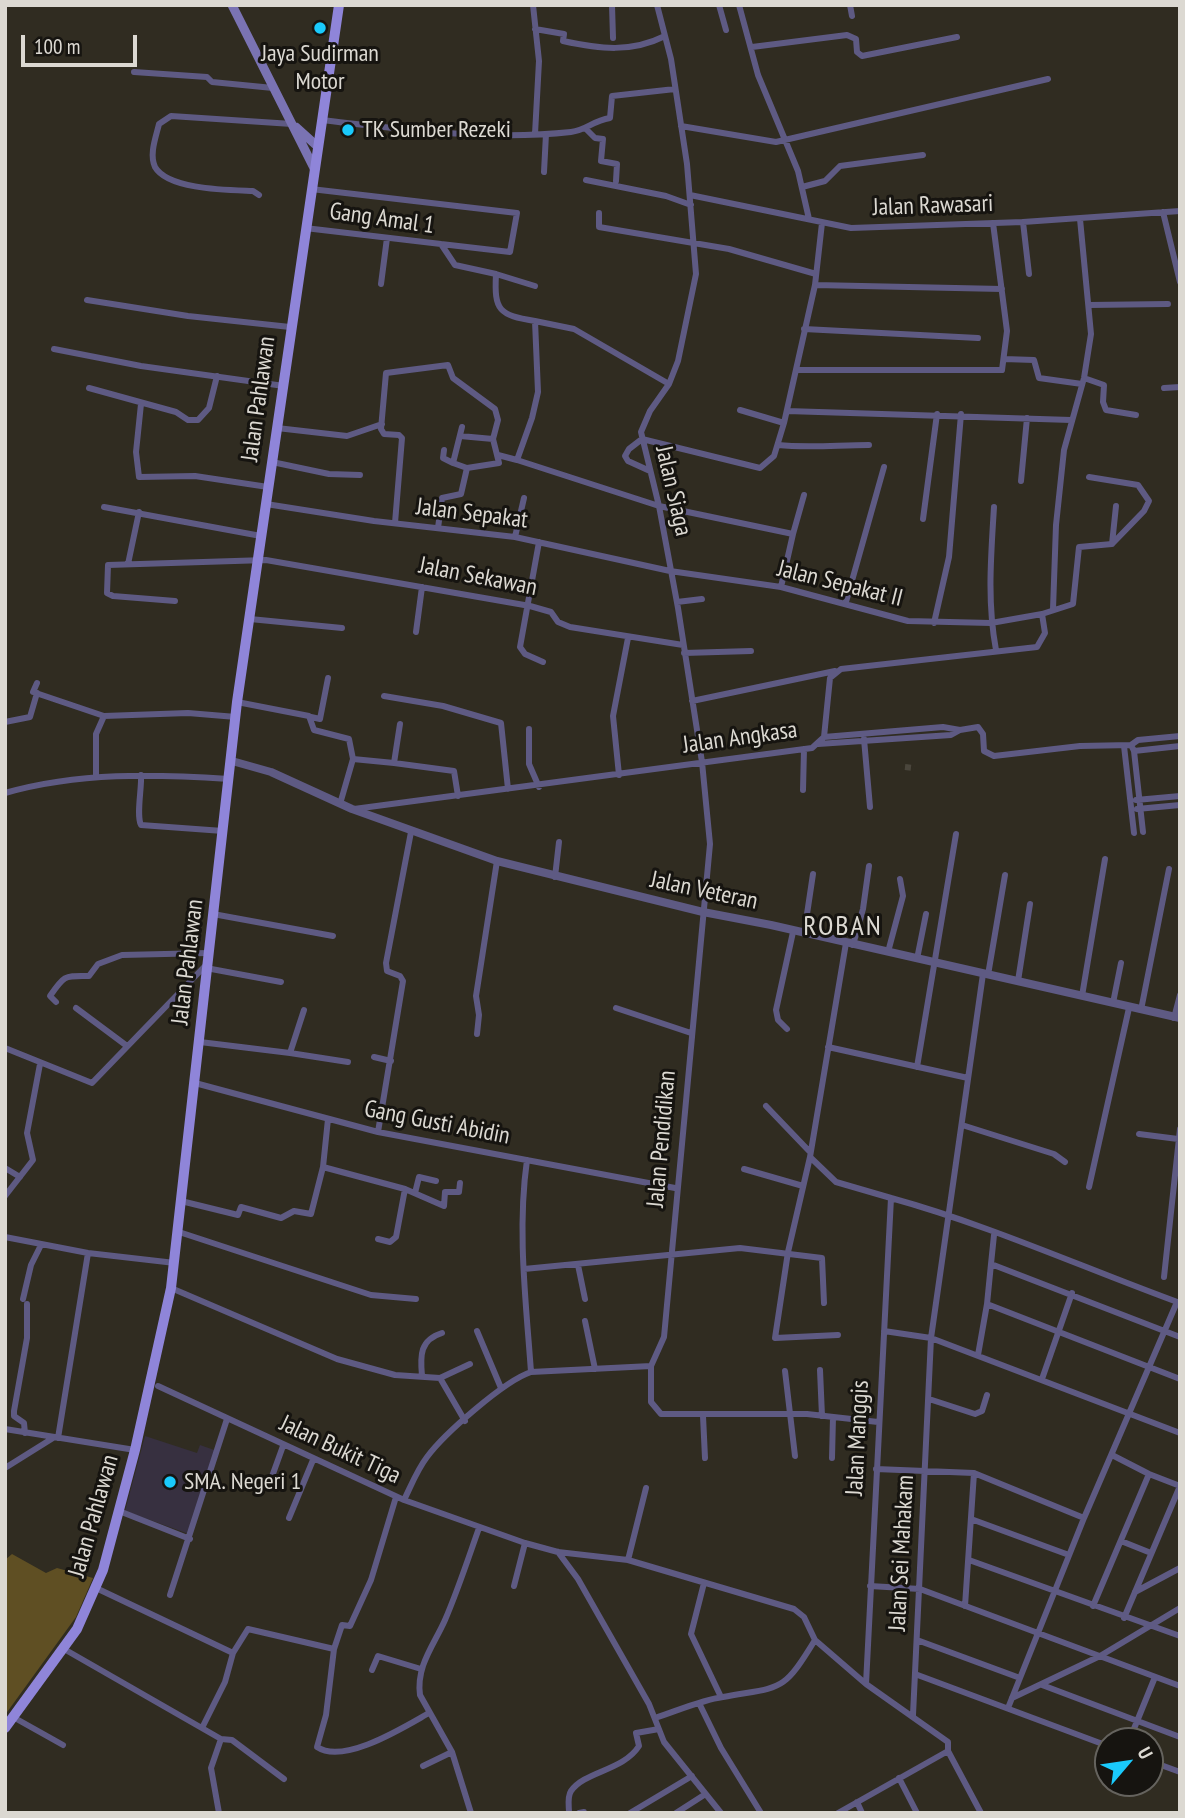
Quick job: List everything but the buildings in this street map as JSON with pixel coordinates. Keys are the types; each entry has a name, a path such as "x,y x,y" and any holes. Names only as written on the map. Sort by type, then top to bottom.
{"main road":[{"path":"232,5 314,169"},
{"name":"Jalan Pahlawan","path":"5,1728 64,1649 87,1611 155,1385 179,1232 237,702 339,5"},
{"path":"292,124 317,146"}],"street":[{"path":"533,5 538,61 534,134"},
{"path":"612,5 613,38"},
{"name":"Jalan Siaga","path":"657,5 681,126 696,274 690,313 669,384 644,420 642,439 659,506 677,602 702,762 710,844 703,912"},
{"path":"719,5 726,30"},
{"path":"739,5 758,75 787,141 809,219"},
{"path":"850,5 852,16"},
{"path":"535,29 564,34 563,41 607,49 643,46 665,36"},
{"path":"752,47 848,35 856,39 857,52 862,56 957,37"},
{"path":"134,72 207,78 212,82 273,88"},
{"path":"681,126 763,141 787,141 1048,79"},
{"path":"321,120 493,135 546,134 588,126 597,119 610,118 612,96 675,89"},
{"path":"259,195 253,191 195,188 158,171 153,156 162,120 171,116 292,124"},
{"path":"588,126 596,138 603,139 601,161 618,164 616,181"},
{"path":"544,172 546,134"},
{"path":"802,187 825,181 840,166 923,155"},
{"path":"586,180 666,196 691,205"},
{"path":"311,189 517,213 510,252 441,244"},
{"name":"Jalan Rawasari","path":"690,195 851,228 1023,222 1180,211"},
{"path":"1163,212 1180,282"},
{"path":"599,213 599,227 742,252 816,274"},
{"path":"1053,609 1060,484 1071,420 1083,381 1091,334 1080,219"},
{"path":"1023,222 1029,274"},
{"path":"650,471 628,461 625,456 629,449 642,439 760,468 771,461 784,423 815,285 822,223"},
{"path":"796,370 1002,370 1007,331 993,223"},
{"name":"Gang Amal 1","path":"305,228 441,244 455,265 535,286"},
{"path":"381,284 387,238"},
{"path":"496,274 496,301 501,310 510,316 574,329 669,384"},
{"path":"815,285 1002,289"},
{"path":"87,300 179,315 290,327"},
{"path":"1089,305 1168,304"},
{"path":"517,460 538,392 535,321"},
{"path":"804,329 978,338"},
{"path":"54,349 141,366 284,386"},
{"path":"1004,359 1034,360 1039,378 1083,381 1104,386 1103,402 1106,410 1136,415"},
{"path":"395,523 402,438 384,433 382,424 386,373 444,363 461,385 497,411 498,420 493,439 499,463 495,466 467,468 443,458 444,450"},
{"path":"89,388 176,412 188,420 198,420 209,408 217,376"},
{"path":"1164,388 1180,387"},
{"path":"141,404 136,461 139,477 195,476 268,486"},
{"path":"740,410 784,423"},
{"path":"786,411 961,414 1071,420"},
{"path":"922,519 937,414"},
{"path":"934,623 949,557 961,414"},
{"path":"1021,481 1027,418"},
{"path":"277,428 346,436 382,424"},
{"path":"453,463 462,427"},
{"path":"460,436 493,439"},
{"path":"778,444 808,447 820,444 869,445"},
{"path":"498,455 659,506 793,534"},
{"path":"272,462 329,474 360,475"},
{"path":"846,602 884,467"},
{"path":"438,528 443,498 461,494 467,468"},
{"path":"1089,477 1138,485 1147,495 1149,501 1144,511 1112,544"},
{"path":"781,587 804,495"},
{"path":"515,537 524,498"},
{"name":"Jalan Sepakat","path":"266,505 515,537 670,571"},
{"path":"1112,544 1116,506"},
{"path":"104,507 261,536"},
{"path":"995,507 989,573 991,623 996,650"},
{"path":"128,564 139,512"},
{"path":"539,542 530,606 520,647 525,654 543,662"},
{"name":"Jalan Sepakat II","path":"670,571 781,587 846,602 874,615 934,623 991,623 1042,614 1073,604 1079,547 1112,544"},
{"name":"Jalan Sekawan","path":"175,601 113,596 107,593 108,565 258,560 530,606 551,612 562,625 684,649 751,651"},
{"path":"416,632 422,587"},
{"path":"677,602 702,599"},
{"path":"692,701 867,664 1037,647 1045,633 1042,614"},
{"path":"250,619 342,628"},
{"path":"620,775 613,716 628,638"},
{"name":"Jalan Angkasa","path":"352,809 804,750 818,744 824,737 830,678 836,671"},
{"path":"237,702 320,719 328,678"},
{"path":"37,682 33,692 104,716 188,713 236,717"},
{"path":"5,722 30,717 37,693"},
{"path":"384,696 443,705 501,723 504,726 508,789"},
{"path":"96,777 96,734 104,716"},
{"path":"311,718 314,730 349,738 354,759 340,804"},
{"path":"394,762 400,724"},
{"path":"824,737 943,727 960,730 978,727 983,734 984,751 993,756 1080,746 1180,746"},
{"path":"529,729 530,765 535,771 539,786"},
{"path":"818,744 951,735 960,730"},
{"path":"864,734 870,807"},
{"path":"1129,747 1138,740 1180,736"},
{"path":"1129,747 1140,800 1143,832"},
{"path":"1129,747 1134,833"},
{"path":"803,790 804,750"},
{"path":"354,759 454,771 458,796"},
{"name":"Jalan Veteran","path":"232,761 271,772 340,804 411,832 555,877 1177,1018"},
{"path":"141,775 142,799 138,815 141,825 223,831"},
{"path":"5,793 35,784 96,777 141,775 229,779"},
{"path":"1131,801 1180,796"},
{"path":"1132,809 1180,805"},
{"path":"378,1132 403,981 400,976 387,971 386,964 411,832"},
{"path":"917,1067 956,834"},
{"path":"555,877 559,842"},
{"path":"1082,996 1105,859"},
{"path":"477,1034 480,1016 475,1002 497,861"},
{"path":"838,1335 775,1338 788,1252 810,1154 828,1047 849,944 863,909 869,866"},
{"path":"1141,1010 1169,869"},
{"path":"804,934 813,874"},
{"name":"Jalan Sei Mahakam","path":"913,1715 931,1338 968,1078 1005,875"},
{"path":"888,952 902,896 900,879"},
{"path":"1017,981 1030,904"},
{"name":"Jalan Pendidikan","path":"651,1366 664,1337 703,912"},
{"path":"213,914 333,936"},
{"path":"917,959 926,914"},
{"path":"787,1029 778,1020 776,1010 793,932"},
{"path":"56,1002 50,996 62,979 76,974 89,976 97,964 115,956 207,962 281,982"},
{"path":"5,1048 90,1083 207,962"},
{"path":"1113,1003 1121,964"},
{"path":"1177,1018 1180,995"},
{"path":"1089,1187 1129,1007"},
{"path":"76,1008 128,1046"},
{"path":"616,1008 691,1033"},
{"path":"290,1053 304,1010"},
{"path":"200,1042 348,1062"},
{"path":"828,1047 968,1078"},
{"path":"374,1057 391,1060"},
{"path":"5,1196 33,1160 27,1133 40,1063"},
{"name":"Gang Gusti Abidin","path":"195,1083 378,1132 676,1188"},
{"path":"766,1106 836,1182 949,1214 995,1234 1179,1302 1084,1518 1010,1703"},
{"path":"181,1201 238,1215 241,1207 281,1218 294,1211 307,1215 313,1212 323,1167 328,1119"},
{"path":"962,1125 1054,1154 1065,1163"},
{"path":"1164,1277 1180,1129"},
{"path":"1139,1134 1178,1139"},
{"path":"527,1160 523,1203 524,1269 531,1372"},
{"path":"323,1167 405,1189 444,1206 445,1192 459,1192 460,1183"},
{"path":"5,1168 20,1177"},
{"path":"744,1169 803,1186"},
{"path":"415,1193 419,1177 436,1181"},
{"path":"378,1239 390,1242 396,1237 405,1189"},
{"name":"Jalan Manggis","path":"866,1684 891,1198"},
{"path":"179,1232 371,1295 416,1299"},
{"path":"978,1355 995,1234"},
{"path":"5,1237 88,1253 175,1263"},
{"path":"14,1416 27,1338 25,1301 31,1265 41,1245"},
{"path":"524,1269 670,1257 740,1248 788,1252 822,1258 824,1303"},
{"path":"5,1468 56,1438 88,1253"},
{"path":"991,1264 1072,1293 1180,1337"},
{"path":"578,1265 585,1298"},
{"path":"171,1288 337,1359 395,1375 440,1378 470,1364"},
{"path":"1042,1379 1072,1293"},
{"path":"987,1304 1180,1379"},
{"path":"585,1321 596,1369"},
{"path":"477,1331 501,1388"},
{"path":"884,1331 931,1338 1180,1433"},
{"path":"422,1376 421,1351 429,1338 442,1332"},
{"path":"651,1366 651,1402 656,1409 667,1415 822,1416 878,1422"},
{"name":"Jalan Bukit Tiga","path":"155,1385 282,1449 404,1500 425,1459 501,1388 531,1372 651,1366"},
{"path":"820,1370 822,1416"},
{"path":"785,1371 788,1415 795,1456"},
{"path":"440,1378 465,1421"},
{"path":"929,1399 975,1414 982,1411 987,1395"},
{"path":"5,1418 14,1416 24,1423 25,1433"},
{"path":"703,1416 705,1458"},
{"path":"832,1458 833,1417"},
{"path":"170,1595 227,1419"},
{"path":"5,1429 135,1450"},
{"path":"270,1482 282,1449"},
{"path":"1112,1455 1180,1486 1124,1618"},
{"path":"289,1518 313,1460"},
{"path":"876,1469 974,1473 1084,1518"},
{"path":"965,1606 974,1473"},
{"path":"1093,1606 1149,1474"},
{"path":"628,1560 646,1488"},
{"path":"396,1497 370,1580 350,1626 342,1625 334,1649 318,1748 326,1751 369,1744 429,1713"},
{"path":"404,1500 525,1543 558,1552 628,1560 793,1609 804,1617 815,1640 866,1684 913,1715 949,1746 981,1813"},
{"path":"119,1511 190,1539"},
{"path":"971,1519 1069,1555"},
{"path":"471,1813 452,1752 420,1695 421,1669 445,1621 479,1528"},
{"path":"1121,1541 1151,1553"},
{"path":"514,1586 525,1543"},
{"path":"558,1552 578,1579 655,1718 664,1742 721,1813"},
{"path":"969,1560 1180,1636"},
{"path":"1134,1593 1180,1568"},
{"path":"704,1583 691,1634 721,1697"},
{"path":"870,1587 920,1589 1180,1686"},
{"path":"96,1588 233,1653"},
{"path":"1010,1703 1100,1656 1180,1608"},
{"path":"203,1726 225,1682 233,1653 248,1629 334,1649"},
{"path":"655,1718 721,1697 759,1693 786,1681 794,1674 815,1640"},
{"path":"917,1640 1020,1678"},
{"path":"64,1649 203,1726 221,1739 232,1740 284,1779"},
{"path":"372,1670 378,1656 421,1669"},
{"path":"915,1674 1010,1703 1094,1740"},
{"path":"1135,1727 1155,1676"},
{"path":"1042,1685 1180,1737"},
{"path":"700,1705 721,1748 761,1813"},
{"path":"13,1717 63,1745"},
{"path":"569,1813 568,1798 577,1786 623,1763 639,1746 636,1733 659,1729"},
{"path":"219,1813 211,1768 221,1739"},
{"path":"838,1813 899,1779 949,1746"},
{"path":"422,1766 452,1752"},
{"path":"630,1813 692,1776"},
{"path":"899,1779 918,1813"},
{"path":"676,1813 704,1795"},
{"path":"857,1802 862,1813"}],"shaded area":[{"name":"SMA. Negeri 1","path":"145,1436 197,1453 200,1445 217,1451 189,1534 125,1511"},
{"path":"12,1554 46,1573 57,1568 93,1578 76,1617 5,1715 5,1560"}],"tunnel":[{"path":"905,767 914,768"}],"place":[{"name":"Jaya Sudirman Motor","path":"320,28"},
{"name":"TK Sumber Rezeki","path":"348,130"},
{"name":"SMA. Negeri 1","path":"170,1482"}],"district":[{"name":"ROBAN","path":"843,927"}]}
